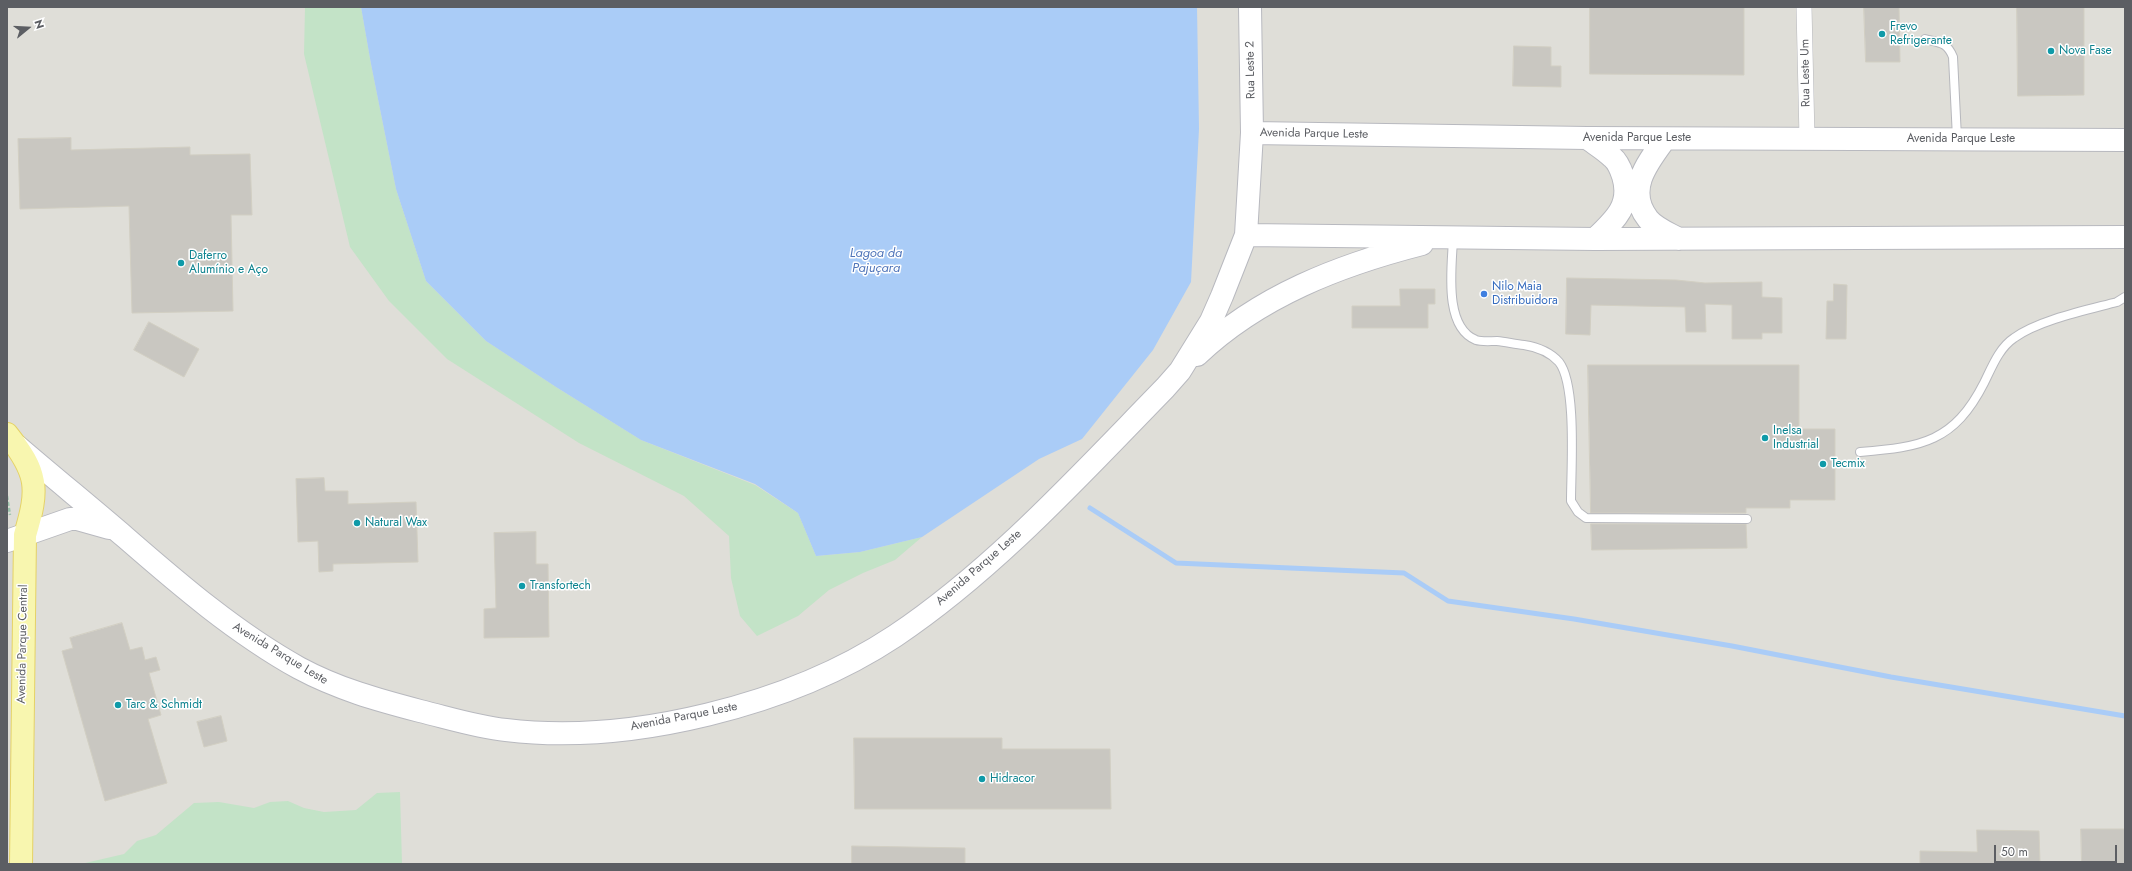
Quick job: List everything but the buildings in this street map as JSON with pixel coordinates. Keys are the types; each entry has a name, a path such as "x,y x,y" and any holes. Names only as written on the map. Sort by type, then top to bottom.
{"main road":[{"name":"Avenida Parque Central","path":"10,440 29,465 34,482 35,494 32,510 16,538 21,864"}],"street":[{"name":"Rua Leste 2","path":"1250,7 1252,133"},
{"name":"Rua Leste Um","path":"1804,7 1807,138"},
{"name":"Avenida Parque Leste","path":"10,440 227,622 296,666 347,690 468,724 505,730 558,734 610,730 656,724 730,709 792,690 864,655 894,636 927,613 1007,545 1151,403 1180,370 1210,321 1228,281 1246,234 1252,133 1665,139 1807,138 2125,140"},
{"path":"1587,138 1613,158 1621,171 1625,184 1626,199 1622,211 1595,239"},
{"path":"1665,139 1646,164 1639,179 1638,193 1641,206 1647,218 1656,226 1680,239"},
{"path":"1246,234 1595,239 2125,237"},
{"path":"1180,370 1210,342 1241,320 1299,285 1386,253 1449,238"},
{"name":"Avenida Parque Leste","path":"16,538 70,519 77,519 116,530"}],"lane":[{"path":"1925,39 1942,44 1949,48 1953,57 1957,139"},
{"path":"1449,238 1451,295 1458,323 1465,334 1476,340 1533,346 1549,353 1560,363 1567,383 1570,406 1571,501 1578,512 1586,518 1747,519"},
{"path":"1860,452 1898,449 1920,444 1940,436 1961,418 1979,393 2001,349 2013,338 2030,328 2117,302 2125,297"}],"shaded area":[{"path":"7,7 2125,7 2125,864 7,864"}],"green space":[{"path":"305,7 361,7 396,189 426,281 486,341 641,440 755,485 798,513 816,556 860,552 922,537 895,560 863,573 829,590 798,616 757,636 740,616 731,578 729,536 684,496 579,443 447,359 389,301 350,247 304,54"},
{"path":"400,792 402,864 81,864 124,854 137,841 156,835 194,803 219,802 254,808 270,802 288,801 304,808 324,812 356,810 377,793"}],"water":[{"name":"Lagoa da Pajuçara","path":"361,7 1197,7 1199,129 1191,282 1153,350 1082,439 1039,459 922,537 860,552 816,556 798,513 755,484 641,440 556,387 486,341 426,281 396,189"}],"waterway":[{"path":"1090,508 1176,563 1404,573 1448,601 1574,619 1732,646 1891,677 2125,716"}],"place":[{"name":"Frevo Refrigerante","path":"1882,34"},
{"name":"Nova Fase","path":"2051,51"},
{"name":"Daferro Alumínio e Aço","path":"181,263"},
{"name":"Nilo Maia Distribuidora","path":"1484,294"},
{"name":"Inelsa Industrial","path":"1765,438"},
{"name":"Tecmix","path":"1823,464"},
{"name":"Natural Wax","path":"357,523"},
{"name":"Transfortech","path":"522,586"},
{"name":"Tarc & Schmidt","path":"118,705"},
{"name":"Hidracor","path":"982,779"}]}
